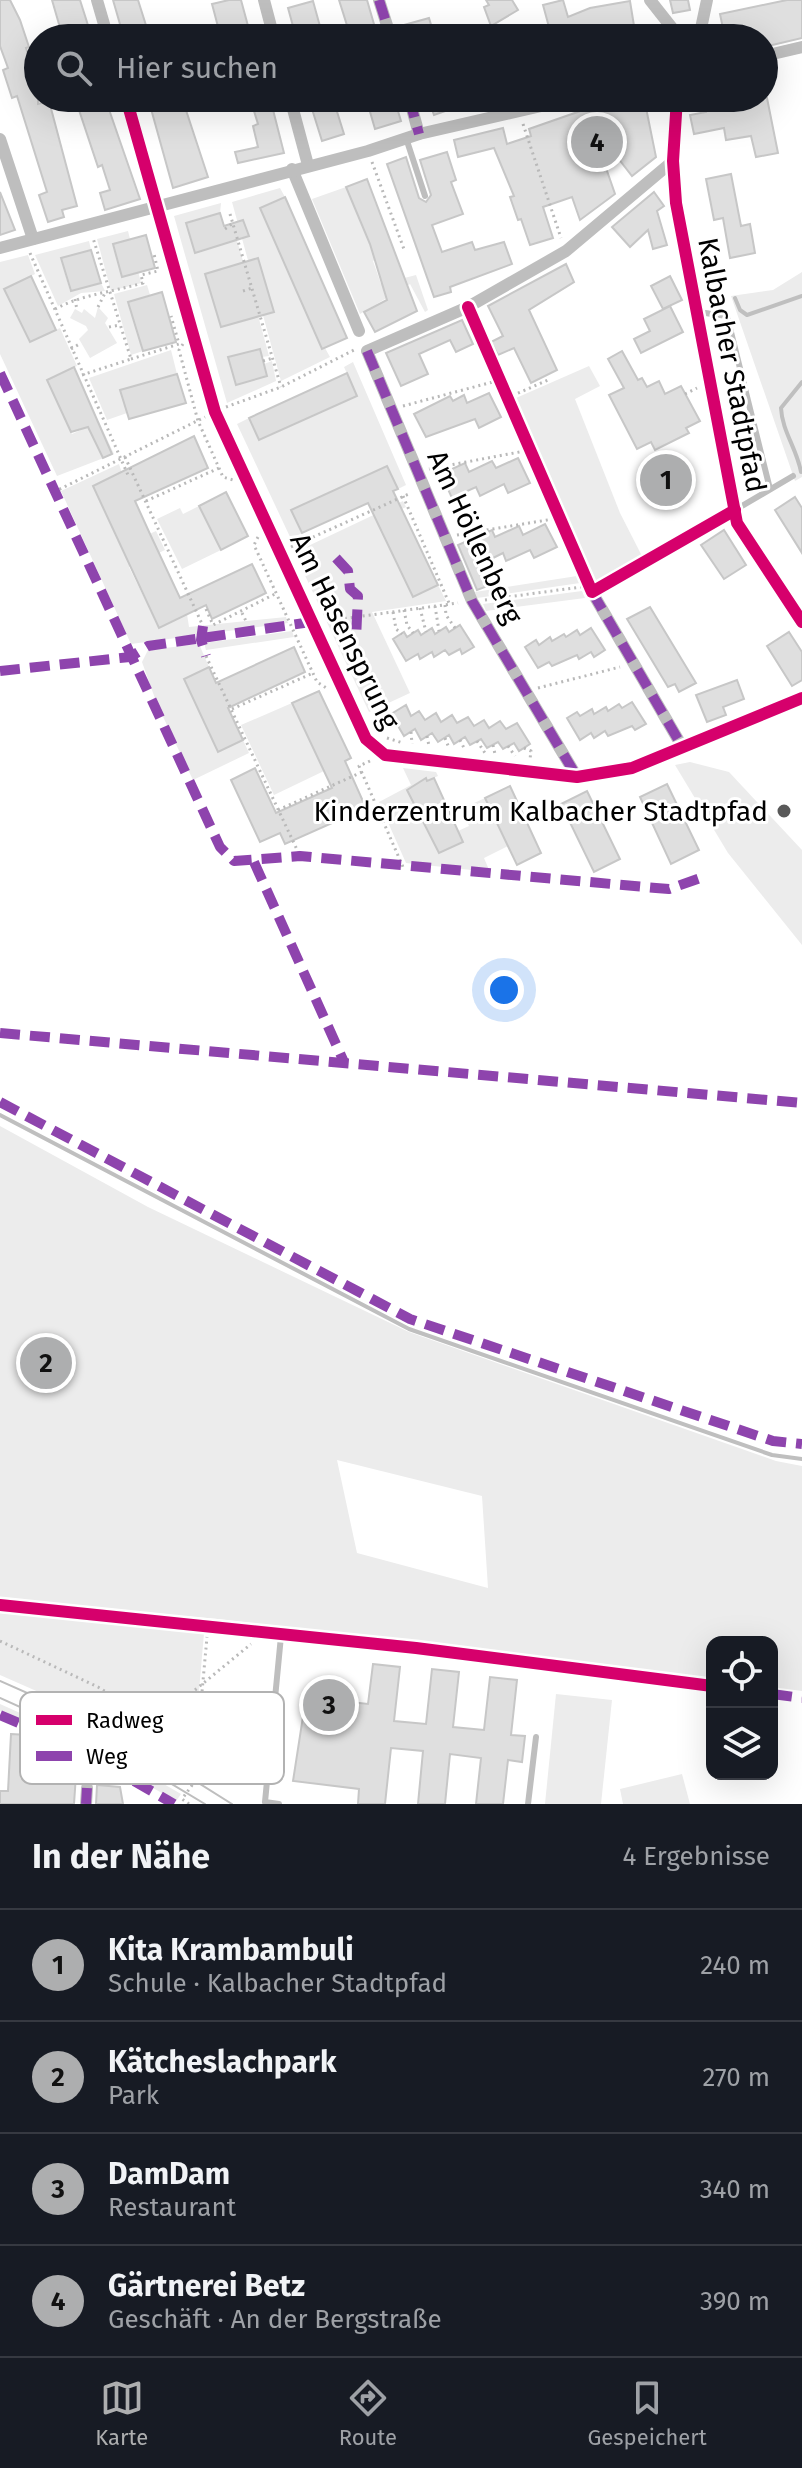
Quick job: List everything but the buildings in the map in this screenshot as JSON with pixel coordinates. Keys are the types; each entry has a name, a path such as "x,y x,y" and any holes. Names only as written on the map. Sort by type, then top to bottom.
{"street":[{"path":"97,0 104,24"},
{"path":"264,0 270,24"},
{"path":"379,0 387,24"},
{"path":"650,0 669,24"},
{"path":"702,24 707,0"},
{"path":"778,53 802,47"},
{"name":"Am Hasensprung","path":"130,112 215,412 366,739 374,748 385,755 577,777 632,768 802,698"},
{"path":"294,112 308,165"},
{"path":"413,112 419,134"},
{"path":"0,248 368,151 419,134 523,112"},
{"name":"Kalbacher Stadtpfad","path":"676,112 673,161 676,203 737,523 802,622"},
{"path":"0,139 33,239"},
{"path":"361,351 468,307 566,251 673,161"},
{"path":"292,169 359,331"},
{"name":"Am Höllenberg","path":"361,351 392,409 472,601 577,777"},
{"path":"592,592 683,748"},
{"path":"86,1804 87,1788"}],"lane":[{"path":"406,138 425,196"},
{"path":"698,312 727,316 770,489"},
{"path":"735,510 793,476"},
{"path":"0,1605 281,1636 276,1692"},
{"path":"528,1804 536,1737"},
{"path":"267,1784 265,1802 279,1804"}],"path":[{"path":"519,113 566,251"},
{"path":"368,151 405,252"},
{"path":"230,214 281,387"},
{"path":"225,229 233,223"},
{"path":"89,226 131,359"},
{"path":"30,253 82,375 203,626"},
{"path":"55,309 75,299 143,283 141,275 158,271 152,256"},
{"path":"243,291 252,288"},
{"path":"98,307 108,293"},
{"path":"75,299 77,310"},
{"path":"468,307 592,592 735,510"},
{"path":"82,375 179,344 171,316"},
{"path":"62,322 70,318"},
{"path":"109,327 120,325"},
{"path":"71,349 81,343"},
{"path":"54,492 215,412 361,351"},
{"path":"263,361 273,358"},
{"path":"392,409 500,380"},
{"path":"507,398 548,380"},
{"path":"417,471 530,450"},
{"path":"122,458 128,475"},
{"path":"145,501 219,468"},
{"path":"129,488 137,484"},
{"path":"296,559 291,547 424,487"},
{"path":"403,496 448,605 446,615 455,628"},
{"path":"143,518 151,514"},
{"path":"445,538 559,518"},
{"path":"166,568 175,564"},
{"path":"206,609 213,625 277,593"},
{"path":"180,599 189,595"},
{"path":"435,606 439,631"},
{"path":"420,608 426,632"},
{"path":"241,609 246,621"},
{"path":"404,610 407,625 413,633"},
{"path":"393,612 396,629 402,634"},
{"path":"331,633 326,621 373,615"},
{"path":"206,656 300,856"},
{"path":"526,691 635,663"},
{"path":"231,710 313,673"},
{"path":"377,731 390,740 412,744 543,760"},
{"path":"411,732 412,744"},
{"path":"427,736 429,746"},
{"path":"445,738 449,748"},
{"path":"460,740 465,750"},
{"path":"477,741 485,753"},
{"path":"493,745 495,754"},
{"path":"508,746 515,757"},
{"path":"524,748 531,751 530,759"},
{"path":"370,761 359,766 403,867"},
{"path":"278,810 362,772"},
{"path":"201,1692 208,1652 208,1628"},
{"path":"195,1690 263,1634"},
{"path":"0,1641 106,1692"},
{"path":"189,1804 182,1799 193,1785"}],"shaded area":[{"path":"346,187 376,259 373,261 381,284 416,275 428,310 425,312 410,284 360,314 312,199"},
{"path":"280,188 285,197 260,209 322,349 325,348 330,357 281,381 232,202"},
{"path":"221,203 220,213 186,223 196,253 229,242 234,230 250,285 243,287 235,265 205,274 221,327 251,318 252,293 269,356 262,357 259,349 229,357 267,376 264,364 272,361 276,381 227,403 174,216"},
{"path":"128,231 141,283 111,291 97,239"},
{"path":"89,241 91,250 61,259 70,291 101,283 105,291 81,293 58,306 35,255"},
{"path":"28,255 35,274 5,289 30,342 60,328 77,366 48,380 72,434 99,422 114,454 57,476 0,354 0,262"},
{"path":"802,272 802,477 795,481 731,296 773,290"},
{"path":"147,285 150,295 128,302 143,351 131,355 114,294"},
{"path":"98,307 108,318 105,323 117,343 90,358 79,339 88,330 86,326 70,318 75,309 82,313 84,309 95,318"},
{"path":"171,350 177,374 121,390 127,413 107,420 89,378"},
{"path":"353,362 406,485 398,489 387,466 291,510 302,533 291,539 237,424 249,418 260,440 357,396 344,367"},
{"path":"589,366 600,386 575,399 620,513 644,560 592,583 516,398"},
{"path":"119,464 122,473 93,487 121,547 156,531 165,550 129,567 159,628 187,614 189,627 286,617 288,623 131,644 61,491"},
{"path":"403,501 406,507 377,521 413,597 438,585 446,601 372,612 410,693 369,712 302,569 313,564 306,547"},
{"path":"199,506 221,550 182,569 157,519 180,508 183,514"},
{"path":"577,576 580,583 477,598 475,592"},
{"path":"582,591 585,598 486,611 483,604"},
{"path":"292,631 294,637 206,650 204,643"},
{"path":"199,644 209,667 184,679 218,752 243,740 249,753 193,780 157,704 142,662 148,650"},
{"path":"292,703 324,771 274,795 241,725"},
{"path":"690,762 729,772 802,850 802,945 728,853 675,765"},
{"path":"403,768 436,772 438,776 427,781 425,778 408,790 439,853 463,842 458,831 469,826 461,809 485,798 508,846 484,858 490,872 406,863 379,802 411,785"},
{"path":"0,1126 148,1207 409,1332 776,1461 802,1466 802,1691 778,1688 778,1636 706,1636 706,1678 218,1619 0,1600","holes":["337,1460 482,1496 488,1588 357,1553"]},
{"path":"0,1613 204,1633 199,1692 39,1692 0,1675"},
{"path":"556,1694 612,1700 601,1804 545,1804"},
{"path":"0,1704 20,1713 20,1720 0,1711"},
{"path":"682,1774 690,1804 623,1804 620,1789"},
{"path":"146,1784 164,1784 181,1794 176,1801"}],"waterway":[{"path":"735,298 740,310 747,315 802,296"},
{"path":"801,472 781,408 802,382"},
{"path":"0,1115 409,1329 772,1455 802,1459"}],"tram line":[{"path":"0,1681 25,1692"},
{"path":"0,1698 20,1707"},
{"path":"172,1784 205,1804"},
{"path":"200,1784 232,1804"}],"marked path":[{"path":"379,0 387,24"},
{"path":"413,112 419,134"},
{"path":"367,351 472,601 577,777"},
{"path":"0,373 220,847 234,861 300,856 669,889 703,877"},
{"path":"336,558 348,571 350,589 358,596 356,639"},
{"path":"592,592 683,748"},
{"path":"0,671 130,657 148,646 311,622"},
{"path":"203,626 201,640 206,656"},
{"path":"254,862 344,1062"},
{"path":"0,1033 802,1103"},
{"path":"0,1102 410,1319 773,1441 802,1444"},
{"path":"778,1695 802,1698"},
{"path":"0,1715 20,1723"},
{"path":"139,1784 174,1804"},
{"path":"86,1804 87,1788"}],"cycle path":[{"path":"130,112 215,412 366,739 385,755 577,777 632,768 802,698"},
{"path":"676,112 673,161 676,203 737,523 802,622"},
{"path":"468,307 592,592 735,510"},
{"path":"0,1605 416,1648 706,1685"}],"place":[{"name":"Gärtnerei Betz","path":"597,142"},
{"name":"Kita Krambambuli","path":"666,480"},
{"name":"Kinderzentrum Kalbacher Stadtpfad","path":"784,811"},
{"name":"Kätcheslachpark","path":"46,1363"},
{"name":"DamDam","path":"329,1705"}]}
